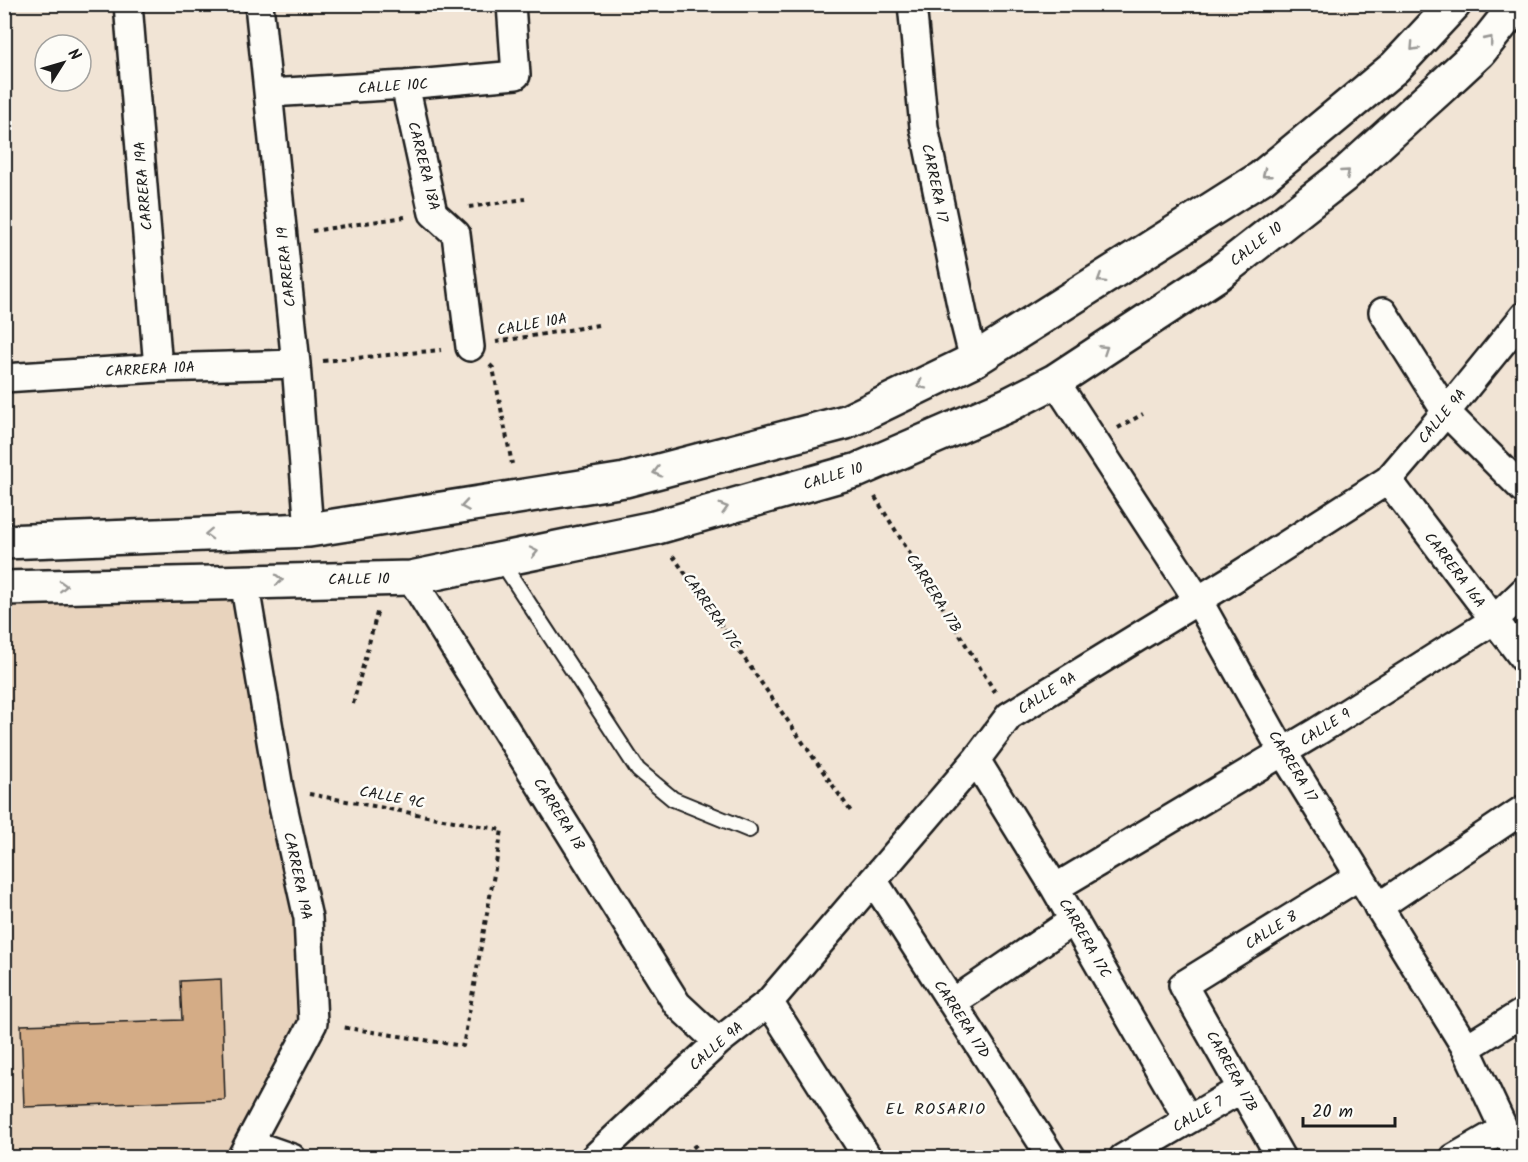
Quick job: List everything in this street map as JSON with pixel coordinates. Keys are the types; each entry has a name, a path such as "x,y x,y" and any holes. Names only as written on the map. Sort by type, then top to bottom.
{"main road":[{"path":"4,542 309,530 625,480 846,422 974,360 1261,178 1395,67 1454,4"},
{"name":"CALLE 10","path":"4,588 399,578 654,528 858,470 1008,405 1055,381 1218,274 1343,176 1479,52 1517,4"}],"street":[{"name":"CARRERA 19A","path":"129,4 158,368"},
{"name":"CARRERA 19","path":"259,4 296,364 309,530"},
{"name":"CALLE 10C","path":"269,93 405,85 516,75 511,4"},
{"name":"CARRERA 17","path":"912,4 924,127 974,360"},
{"name":"CARRERA 18A","path":"405,85 433,213 456,234 470,347"},
{"path":"1383,312 1446,412 1524,490"},
{"name":"CALLE 9A","path":"594,1158 718,1042 769,1002 976,760 1009,716 1388,480 1524,316"},
{"name":"CARRERA 10A","path":"4,378 158,368 296,364"},
{"name":"CARRERA 17","path":"1055,381 1198,600 1283,753 1466,1048 1520,1158"},
{"name":"CARRERA 16A","path":"1388,480 1524,659"},
{"name":"CARRERA 18","path":"399,578 677,1004 718,1042"},
{"name":"CARRERA 19A","path":"244,581 279,788 308,918 312,1023 245,1150"},
{"name":"CALLE 9","path":"1055,888 1283,753 1493,621 1524,591"},
{"name":"CARRERA 17C","path":"976,760 1074,920 1188,1119"},
{"path":"1378,907 1524,809"},
{"name":"CALLE 8","path":"1183,985 1359,876"},
{"name":"CARRERA 17D","path":"873,880 1052,1158"},
{"path":"952,1003 1074,920"},
{"name":"CARRERA 17B","path":"1183,985 1281,1158"},
{"path":"769,1002 868,1158"},
{"path":"1466,1048 1524,1012"},
{"name":"CALLE 7","path":"1123,1158 1241,1089"},
{"path":"1454,1158 1504,1129"},
{"path":"245,1150 292,1158"}],"lane":[{"path":"500,559 638,770 673,799 749,830"}],"path":[{"name":"CALLE 10A","path":"296,364 470,347 598,325"},
{"path":"470,347 493,368 512,464"},
{"name":"CARRERA 17B","path":"858,470 1009,716"},
{"name":"CARRERA 17C","path":"654,528 852,813"},
{"path":"353,704 399,578"},
{"name":"CALLE 9C","path":"279,788 502,830 463,1046 312,1023"},
{"path":"678,1158 695,1146 702,1158"}],"shaded area":[{"path":"244,581 313,1023 241,1157 5,1158 5,599"}],"building":[{"path":"221,979 225,1100 24,1107 21,1025 182,1020 180,981"}],"district":[{"name":"EL ROSARIO","path":"936,1108"}]}
